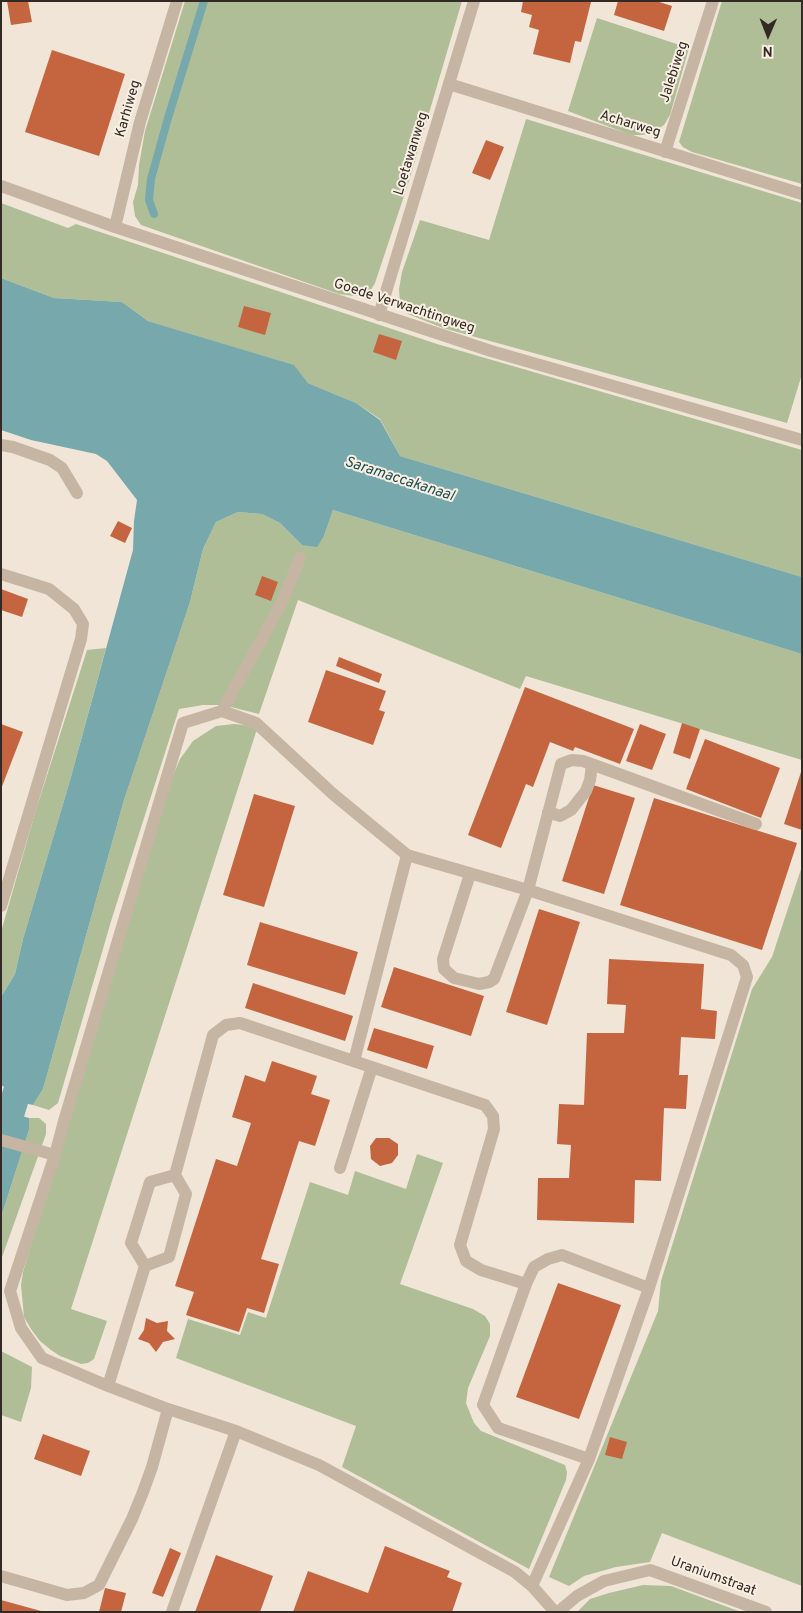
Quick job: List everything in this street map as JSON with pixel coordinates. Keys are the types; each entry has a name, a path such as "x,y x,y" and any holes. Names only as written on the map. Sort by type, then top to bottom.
{"street":[{"name":"Karhiweg","path":"115,227 140,122 177,1"},
{"name":"Loetawanweg","path":"379,315 474,1"},
{"name":"Jalebiweg","path":"664,152 713,1"},
{"name":"Acharweg","path":"449,84 802,194"},
{"name":"Goede Verwachtingweg","path":"1,186 115,227 491,351 802,440"},
{"path":"1,445 13,447 50,460 62,468 77,493"},
{"path":"222,711 282,602 300,558"},
{"path":"1,574 49,589 74,609 83,624 81,639 1,906"},
{"path":"532,1586 589,1459 649,1288 747,977 743,965 731,955 528,890 407,855 333,794 256,722 222,711 183,723 64,1121 50,1154 10,1291 20,1328 42,1358 108,1386 236,1431 319,1464 515,1572 532,1586 557,1612"},
{"path":"470,874 443,959 444,969 454,978 479,984 494,978 528,890 561,764 572,760 583,761 756,824"},
{"path":"548,812 560,816 571,810 586,791 592,765"},
{"path":"354,1061 407,855"},
{"path":"145,1266 169,1257 186,1194 175,1175 213,1035 226,1026 240,1023 485,1105 493,1116 494,1128 460,1246 466,1261 481,1270 526,1284"},
{"path":"340,1168 372,1067"},
{"path":"1,1140 50,1154"},
{"path":"108,1386 145,1266 131,1243 150,1182 175,1175"},
{"path":"589,1459 498,1428 483,1404 526,1284 534,1267 548,1259 562,1255 649,1288"},
{"path":"1,1576 67,1595 84,1594 99,1585 132,1519 143,1492 168,1408"},
{"path":"172,1612 236,1431"},
{"name":"Uraniumstraat","path":"557,1612 577,1596 604,1581 650,1570 766,1612"}],"green space":[{"path":"185,1 462,1 409,181 375,283 369,293 354,296 339,294 141,225 135,216 133,202 138,185 139,165 145,131"},
{"path":"722,1 802,1 802,184 692,152 683,147 679,142"},
{"path":"597,18 689,48 670,115 664,125 655,131 643,135 631,135 568,111"},
{"path":"526,119 802,203 802,374 787,423 443,328 408,314 400,305 399,289 402,272 420,220 489,240"},
{"path":"1,203 68,228 76,224 437,344 802,450 802,577 400,456 380,419 356,403 308,383 293,365 148,321 122,302 54,298 1,278"},
{"path":"333,510 802,654 802,760 526,676 520,689 298,600 259,714 223,705 203,705 179,709 112,918 58,1103 49,1110 33,1105 43,1089 124,800 190,602 203,549 216,522 238,512 262,514 280,523 302,545 324,536"},
{"path":"106,648 69,784 23,939 15,974 1,997 1,932 35,813 87,650"},
{"path":"234,724 252,726 257,729 71,1309 107,1321 94,1359 88,1363 81,1364 60,1356 51,1350 40,1341 31,1329 24,1317 21,1285 23,1272 169,785 180,759 193,741 216,726"},
{"path":"802,866 802,1586 662,1533 650,1562 616,1567 584,1576 569,1586 549,1577 658,1311 661,1281 752,989 772,957"},
{"path":"29,1118 39,1118 46,1124 46,1134 1,1260 1,1217 29,1130"},
{"path":"417,1154 443,1163 400,1284 473,1309 485,1316 490,1324 490,1336 468,1388 466,1403 474,1423 481,1431 565,1465 567,1472 566,1480 529,1569 342,1467 356,1426 176,1358 188,1319 240,1335 248,1312 266,1318 310,1182 348,1195 355,1171 406,1189"},
{"path":"1,1351 32,1367 31,1388 21,1422 1,1415"},
{"path":"643,1585 671,1586 741,1612 577,1612 590,1599"}],"water":[{"name":"Saramaccakanaal","path":"1,278 54,298 122,302 148,321 294,365 308,383 356,403 380,420 400,456 802,577 802,654 333,510 324,536 317,547 302,545 280,523 262,514 238,512 216,522 203,549 190,602 124,800 43,1089 33,1105 6,1099 6,1088 1,1085 1,997 15,974 23,939 69,784 133,550 137,500 107,461 96,454 31,440 1,430"},
{"path":"1,1110 29,1118 29,1130 1,1217"}],"building":[{"path":"7,1 28,1 32,22 11,25"},
{"path":"523,1 591,2 581,42 575,41 570,63 533,54 539,30 529,27 532,15 521,12"},
{"path":"618,1 656,1 672,6 664,31 614,15"},
{"path":"52,50 125,74 99,156 25,132"},
{"path":"486,140 504,147 490,180 472,173"},
{"path":"244,306 271,313 265,335 238,327"},
{"path":"379,334 402,341 396,360 373,352"},
{"path":"118,521 132,528 125,543 110,536"},
{"path":"262,576 278,582 271,601 255,595"},
{"path":"1,589 28,599 22,617 1,610"},
{"path":"339,657 382,674 379,683 336,666"},
{"path":"326,670 386,691 379,710 385,712 373,745 308,722"},
{"path":"525,687 634,729 620,764 575,747 573,751 550,742 533,787 526,784 501,848 468,835"},
{"path":"682,723 700,729 690,759 673,753"},
{"path":"1,724 23,732 1,789"},
{"path":"640,724 666,734 652,770 626,761"},
{"path":"705,739 780,768 761,818 686,789"},
{"path":"802,773 802,830 784,824"},
{"path":"593,785 635,798 604,894 562,881"},
{"path":"254,794 295,806 264,907 223,895"},
{"path":"654,798 797,843 762,950 620,905"},
{"path":"539,909 580,922 547,1025 506,1012"},
{"path":"260,922 358,952 345,995 247,965"},
{"path":"609,959 704,964 701,1009 717,1011 715,1039 681,1037 679,1075 688,1075 686,1109 664,1108 661,1181 635,1180 634,1223 537,1220 538,1178 569,1178 571,1145 557,1144 559,1104 584,1105 587,1033 624,1033 626,1005 607,1004"},
{"path":"394,967 484,996 471,1036 381,1007"},
{"path":"253,983 353,1016 345,1041 245,1008"},
{"path":"374,1028 434,1046 427,1069 367,1050"},
{"path":"272,1061 317,1076 311,1094 330,1100 315,1146 299,1141 261,1259 279,1264 264,1313 247,1308 239,1332 186,1315 194,1292 175,1286 216,1159 237,1166 251,1123 232,1117 245,1075 265,1082"},
{"path":"376,1138 389,1138 398,1144 398,1155 392,1163 380,1166 371,1159 370,1146"},
{"path":"558,1283 621,1305 579,1419 516,1397"},
{"path":"146,1318 157,1323 168,1321 167,1331 175,1339 163,1342 156,1352 149,1343 138,1339 144,1330"},
{"path":"43,1434 90,1451 81,1476 34,1459"},
{"path":"610,1437 627,1442 622,1459 605,1455"},
{"path":"385,1546 450,1571 447,1577 462,1583 452,1612 293,1612 308,1571 368,1593"},
{"path":"170,1548 181,1553 163,1597 152,1593"},
{"path":"216,1555 273,1576 260,1612 195,1612"},
{"path":"105,1588 126,1593 121,1612 99,1612"},
{"path":"1,1600 41,1611 41,1612 1,1612"}],"waterway":[{"path":"154,214 149,200 151,179 204,1"},
{"path":"1,1144 25,1066"}]}
